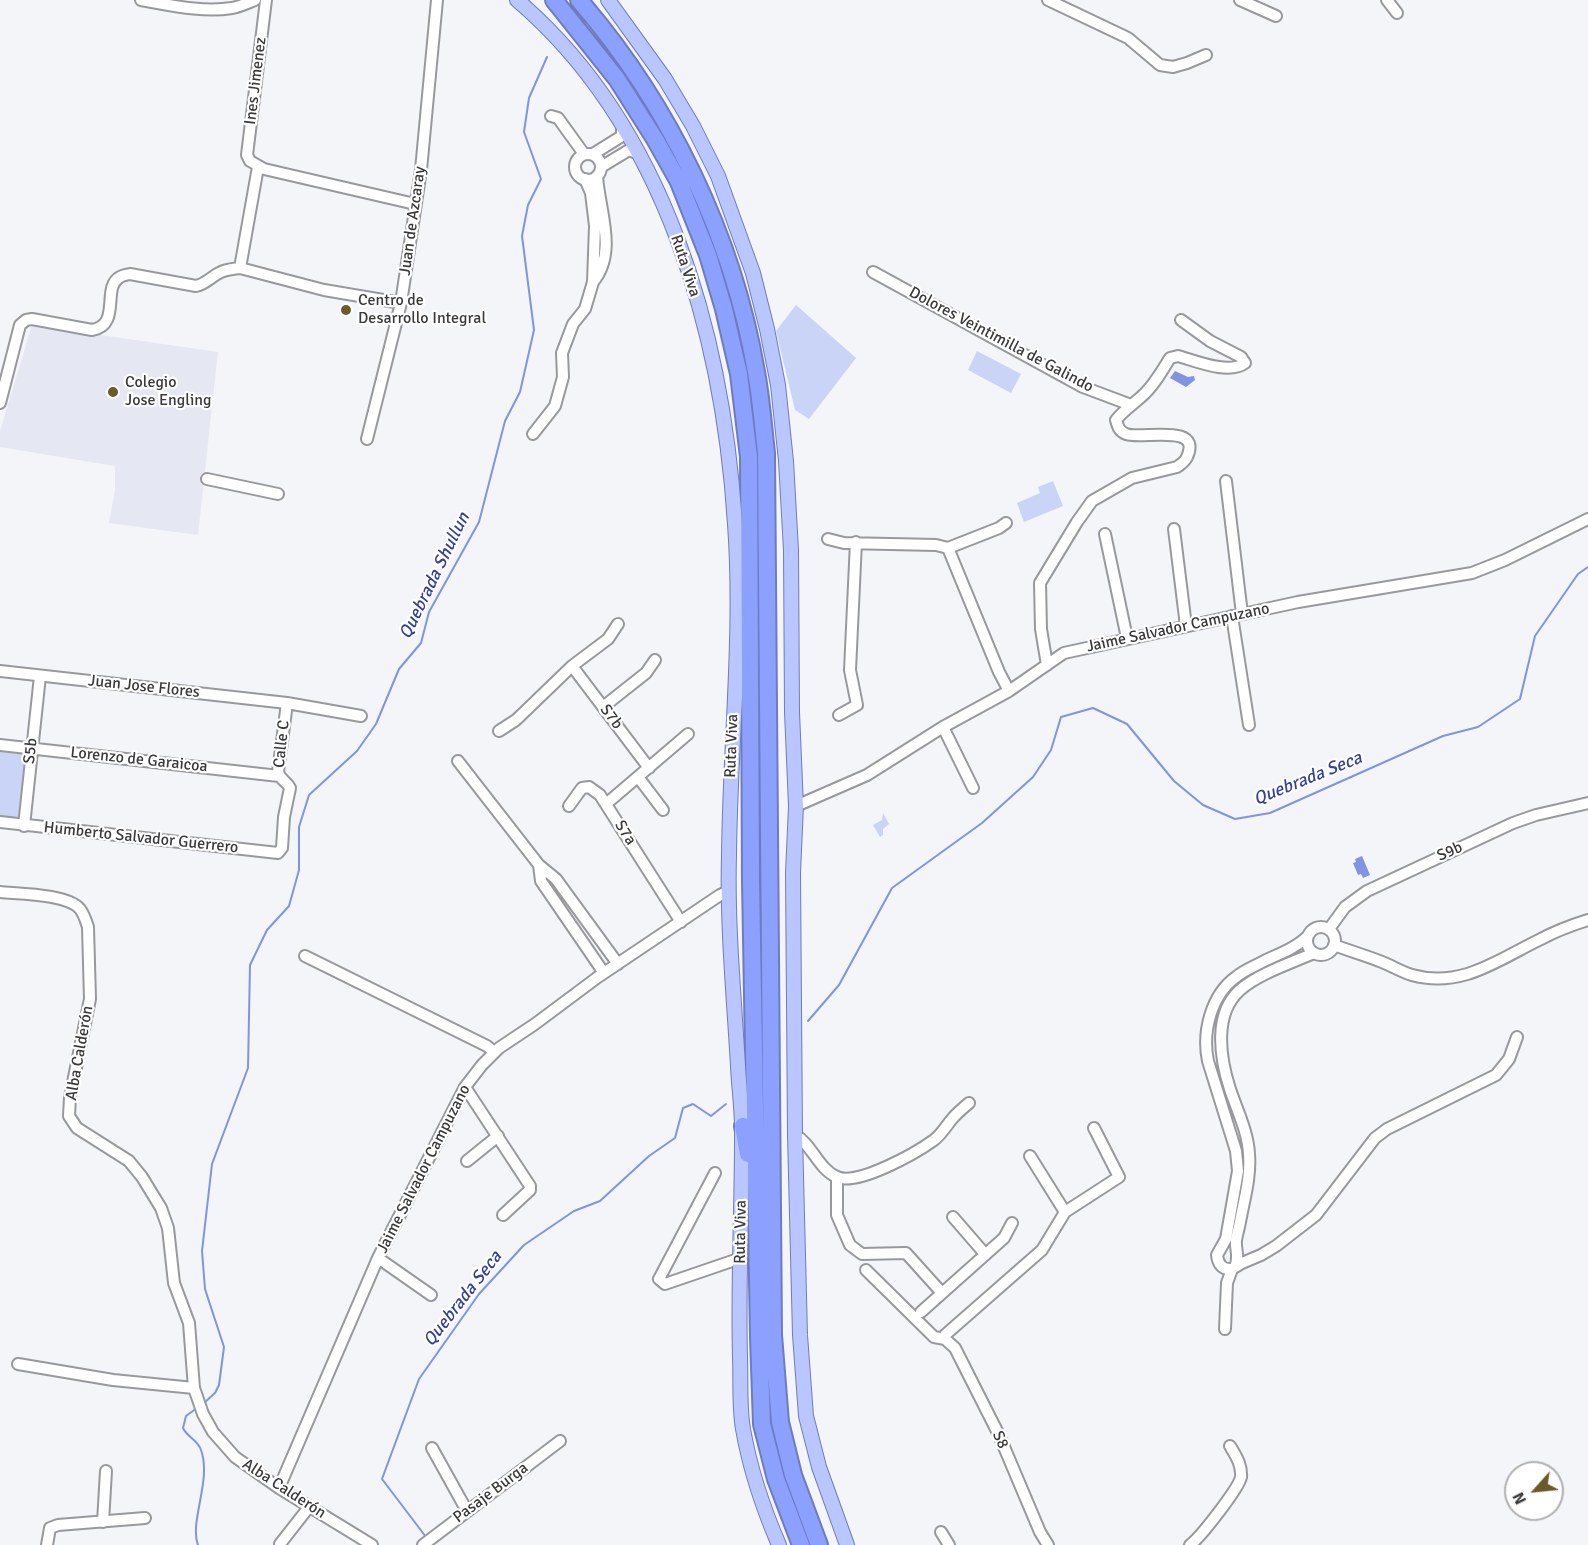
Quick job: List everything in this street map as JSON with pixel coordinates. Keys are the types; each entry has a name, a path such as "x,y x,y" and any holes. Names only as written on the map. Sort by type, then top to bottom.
{"highway":[{"name":"Ruta Viva","path":"554,0 617,79 679,182 708,255 724,309 739,374 749,457 751,869 762,1424 776,1479 801,1545"},
{"name":"Ruta Viva","path":"579,0 632,67 693,174 723,249 740,303 756,371 766,453 773,1335 780,1422 793,1475 819,1545"},
{"path":"742,1126 756,1196"}],"main road":[{"name":"Ruta Viva","path":"517,0 577,60 622,126 652,176 666,207 690,274 716,377 726,440 735,525 736,609 729,891 742,1126 740,1333 742,1426 755,1482 779,1545"},
{"path":"608,0 665,79 717,176 753,273 778,386 786,460 791,550 792,712 796,806 793,873 795,1135 800,1335 806,1416 819,1467 847,1545"}],"street":[{"path":"141,0 185,8 232,8 255,0"},
{"name":"Ines Jimenez","path":"240,268 254,164 247,155 266,0"},
{"name":"Juan de Azcaray","path":"367,439 388,374 401,303 415,204 416,169 438,0"},
{"path":"1048,0 1128,38 1161,65 1173,67 1206,55"},
{"path":"1240,0 1276,16"},
{"path":"1388,0 1397,13"},
{"path":"551,116 558,118 589,154 598,158 598,190 605,229 605,252 601,273 593,282"},
{"path":"533,434 555,406 563,377 562,353 573,324 585,309 593,282 595,226 591,193 585,179 577,174 575,165 580,156 589,154 621,136 622,126"},
{"path":"585,179 629,150 639,154"},
{"path":"254,164 415,204"},
{"path":"0,402 20,325 32,319 92,330 101,328 106,323 114,282 120,276 130,274 196,286 205,284 217,274 240,268 324,291 401,303"},
{"name":"Dolores Veintimilla de Galindo","path":"873,272 1083,387 1131,405"},
{"path":"1047,665 1040,620 1040,583 1077,522 1092,501 1131,478 1177,467 1188,456 1189,446 1186,440 1176,434 1137,437 1125,434 1118,429 1116,420 1143,396 1170,358 1178,356 1228,369 1239,368 1245,363 1241,357 1210,341 1181,320"},
{"path":"207,479 278,494"},
{"path":"1226,481 1249,725"},
{"name":"Jaime Salvador Campuzano","path":"796,806 867,775 943,726 1009,691 1064,653 1298,602 1472,573 1505,560 1588,519"},
{"path":"828,539 844,543 936,545 948,548 999,528 1006,523"},
{"path":"1174,529 1186,626"},
{"path":"1105,534 1127,638"},
{"path":"839,715 857,705 850,670 856,543"},
{"path":"948,548 1009,691"},
{"path":"499,731 516,720 572,666 608,639 618,624"},
{"path":"603,707 646,673 655,660"},
{"name":"S7b","path":"572,666 649,768"},
{"name":"Juan Jose Flores","path":"0,671 287,703 361,716"},
{"name":"S5b","path":"24,826 39,676"},
{"name":"Calle C","path":"281,851 284,817 290,788 278,772 287,703"},
{"path":"943,726 973,788"},
{"name":"S7a","path":"681,922 606,804 688,734"},
{"name":"Lorenzo de Garaicoa","path":"0,745 279,776"},
{"path":"458,761 539,865 556,879 618,964"},
{"path":"638,777 663,810"},
{"path":"569,806 582,789 589,787 594,789 606,804"},
{"name":"S9b","path":"1329,929 1354,898 1380,884 1513,823 1536,815 1588,803"},
{"name":"Humberto Salvador Guerrero","path":"0,822 278,853 281,851"},
{"path":"539,865 541,881 604,973"},
{"name":"Jaime Salvador Campuzano","path":"279,1488 378,1258 465,1088 494,1052 604,973 729,891"},
{"name":"Alba Calderón","path":"0,892 65,900 82,911 88,927 90,999 70,1097 69,1116 77,1128 129,1161 161,1208 168,1228 174,1282 189,1323 195,1393 213,1432 235,1457 279,1488 372,1545"},
{"path":"1334,945 1383,962 1411,975 1450,979 1472,974 1499,963 1539,939 1588,920"},
{"path":"1225,1329 1227,1283 1233,1268 1238,1262 1236,1241 1250,1166 1250,1153 1222,1061 1224,1018 1233,997 1242,988 1314,953 1324,955 1328,953 1335,939 1329,929 1314,928 1296,946 1235,977 1213,1008 1208,1026 1206,1050 1238,1164 1226,1239 1217,1255 1221,1267 1225,1269 1233,1268 1261,1255 1316,1215 1375,1138 1387,1129 1496,1075 1509,1059 1517,1037"},
{"path":"1308,936 1308,945 1314,953"},
{"path":"305,956 487,1046 494,1052"},
{"path":"465,1088 530,1188 503,1215"},
{"path":"795,1135 804,1142 828,1171 837,1177 855,1178 894,1163 934,1139 969,1103"},
{"path":"945,1339 945,1335 1042,1250 1065,1212 1119,1177 1094,1128"},
{"path":"467,1161 498,1136"},
{"path":"1029,1156 1065,1212"},
{"path":"715,1173 660,1279 665,1284 741,1258"},
{"path":"837,1177 837,1215 850,1245 862,1254 906,1253 942,1293"},
{"path":"953,1217 986,1254"},
{"path":"921,1312 1004,1238 1012,1223"},
{"path":"378,1258 432,1295"},
{"name":"S8","path":"866,1270 934,1337 945,1339 955,1348 999,1435 1040,1532 1048,1545"},
{"path":"18,1364 195,1393"},
{"name":"Pasaje Burga","path":"423,1545 560,1441"},
{"path":"1190,1545 1207,1527 1241,1479 1241,1465 1230,1446"},
{"path":"432,1448 467,1511"},
{"path":"103,1522 106,1471"},
{"path":"280,1544 309,1507"},
{"path":"47,1545 50,1528 145,1518"},
{"path":"941,1532 949,1545"}],"shaded area":[{"path":"796,305 856,358 809,419 795,410 776,331"},
{"name":"Colegio Jose Engling","path":"32,325 218,352 198,535 109,523 115,490 115,466 0,447 0,431"},
{"path":"977,351 1021,374 1011,393 968,370"},
{"path":"1053,481 1063,506 1024,522 1017,503 1040,493 1038,487"},
{"path":"0,750 26,752 20,821 0,818"},
{"path":"883,813 889,824 883,829 883,835 880,837 873,825 882,820"}],"water":[{"path":"1175,371 1188,377 1194,376 1195,380 1186,387 1170,378"},
{"path":"1362,856 1370,875 1363,878 1361,874 1358,875 1353,863 1356,862 1355,859"}],"waterway":[{"name":"Quebrada Shullun","path":"204,1403 215,1393 219,1385 224,1347 205,1289 202,1251 212,1164 248,1068 250,965 267,930 289,906 299,870 299,827 309,795 357,751 376,724 399,669 421,643 429,612 479,522 505,421 520,392 534,330 522,236 528,205 541,179 524,132 529,98 547,57"},
{"name":"Quebrada Seca","path":"808,1021 839,985 892,888 982,823 1033,777 1051,750 1061,717 1093,708 1127,724 1174,781 1203,805 1235,819 1270,813 1443,736 1478,727 1520,699 1535,636 1578,574 1588,567"},
{"name":"Quebrada Seca","path":"426,1537 382,1479 419,1379 479,1294 524,1245 574,1211 600,1201 649,1156 675,1138 683,1108 693,1104 711,1116 726,1104"},
{"name":"Quebrada Shullun","path":"197,1408 186,1416 183,1428 200,1447 204,1462 203,1487 196,1525 198,1545"}],"place":[{"name":"Centro de Desarrollo Integral","path":"346,310"},
{"name":"Colegio Jose Engling","path":"113,392"}]}
